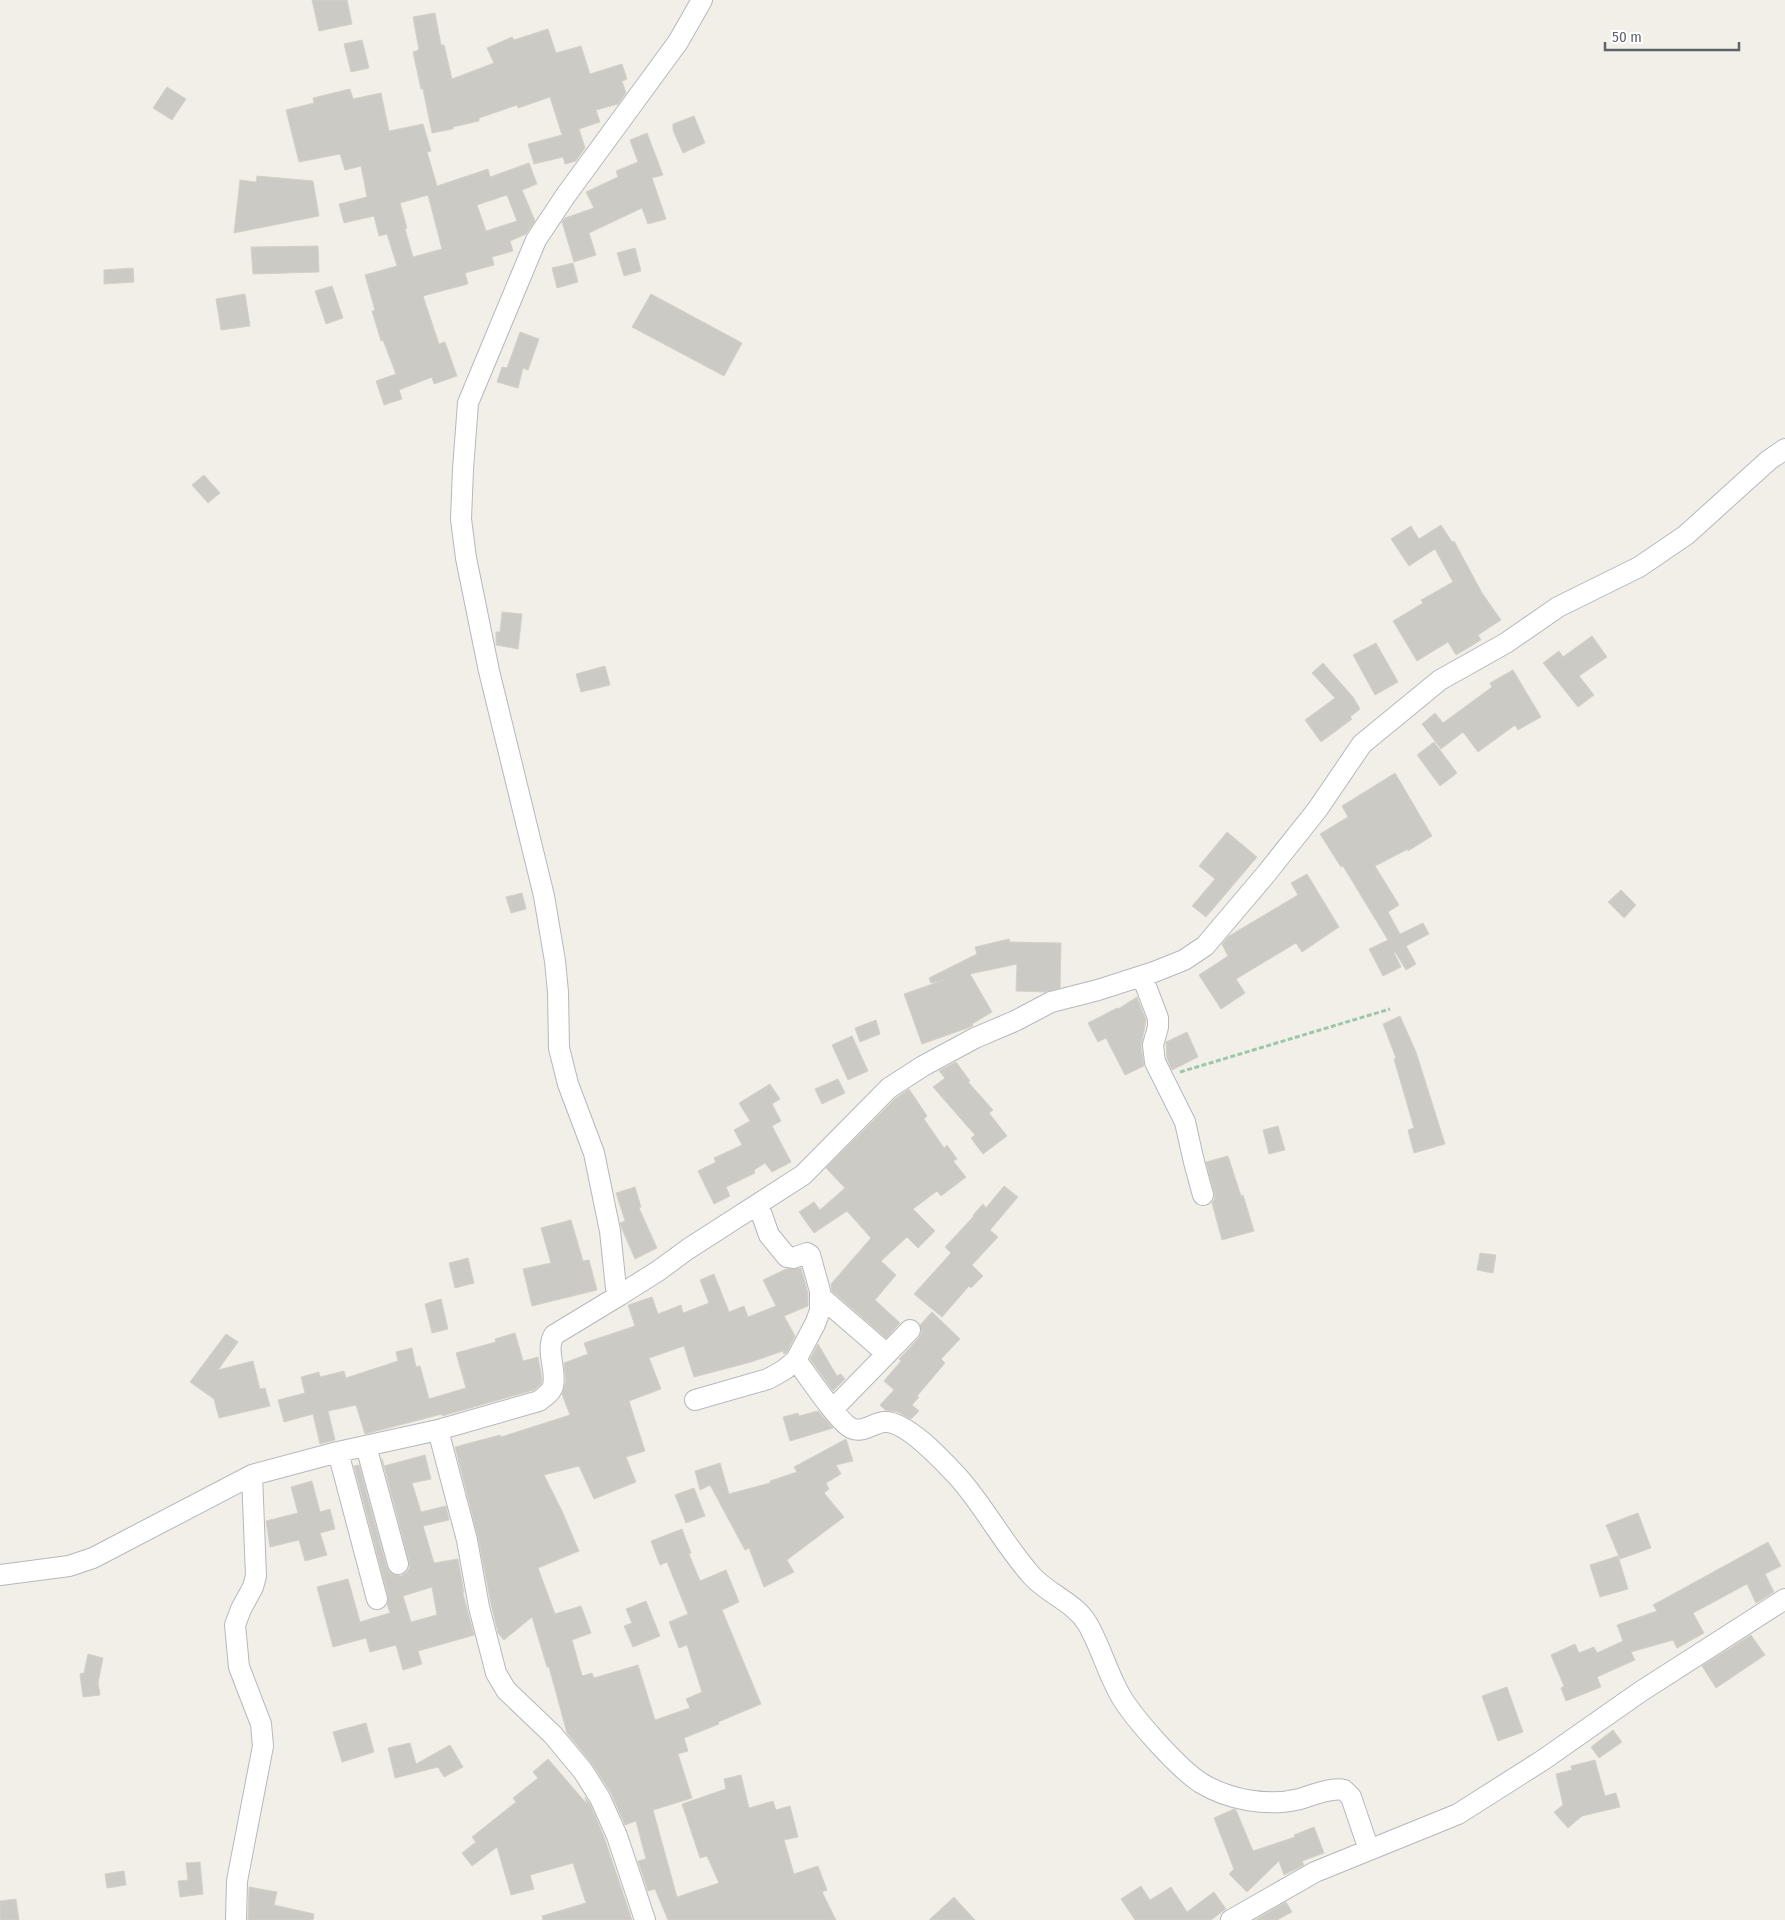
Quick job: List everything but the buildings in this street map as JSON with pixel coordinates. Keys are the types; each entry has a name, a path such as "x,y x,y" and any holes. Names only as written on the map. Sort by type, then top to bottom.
{"street":[{"path":"620,1295 616,1288 610,1231 594,1153 568,1084 559,1048 555,968 544,896 489,671 466,558 461,519 463,469 468,404 536,240 566,195 678,42 702,0"},
{"path":"0,1575 69,1566 93,1558 252,1475 338,1452 438,1430 539,1400 549,1393 553,1386 551,1345 554,1335 658,1271 688,1249 803,1175 889,1088 923,1066 975,1038 1015,1021 1050,1002 1098,990 1142,976 1184,960 1205,946 1317,810 1362,744 1397,714 1440,680 1506,643 1558,607 1639,567 1686,535 1769,460 1785,449"},
{"path":"1142,976 1158,1018 1153,1052 1162,1077 1185,1122 1203,1195"},
{"path":"695,1400 768,1379 784,1370 796,1360 818,1318 821,1297 810,1255 807,1253 793,1258 787,1257 769,1235 758,1204"},
{"path":"821,1297 887,1354"},
{"path":"833,1409 910,1330"},
{"path":"796,1360 849,1428 864,1429 884,1422 894,1423 916,1436 958,1478 989,1516 1031,1575 1045,1589 1078,1611 1087,1623 1122,1700 1185,1772 1218,1792 1265,1803 1288,1802 1336,1790 1344,1790 1351,1797 1369,1850"},
{"path":"438,1430 466,1540 479,1606 496,1673 506,1690 553,1736 583,1771 600,1798 617,1836 645,1920"},
{"path":"366,1446 398,1564"},
{"path":"338,1452 377,1599"},
{"path":"236,1920 237,1881 263,1746 261,1724 239,1667 235,1625 253,1587 256,1576 252,1475"},
{"path":"1231,1920 1315,1872 1458,1814 1542,1760 1640,1692 1785,1599"}],"path":[{"path":"1162,1077 1390,1009"}]}
